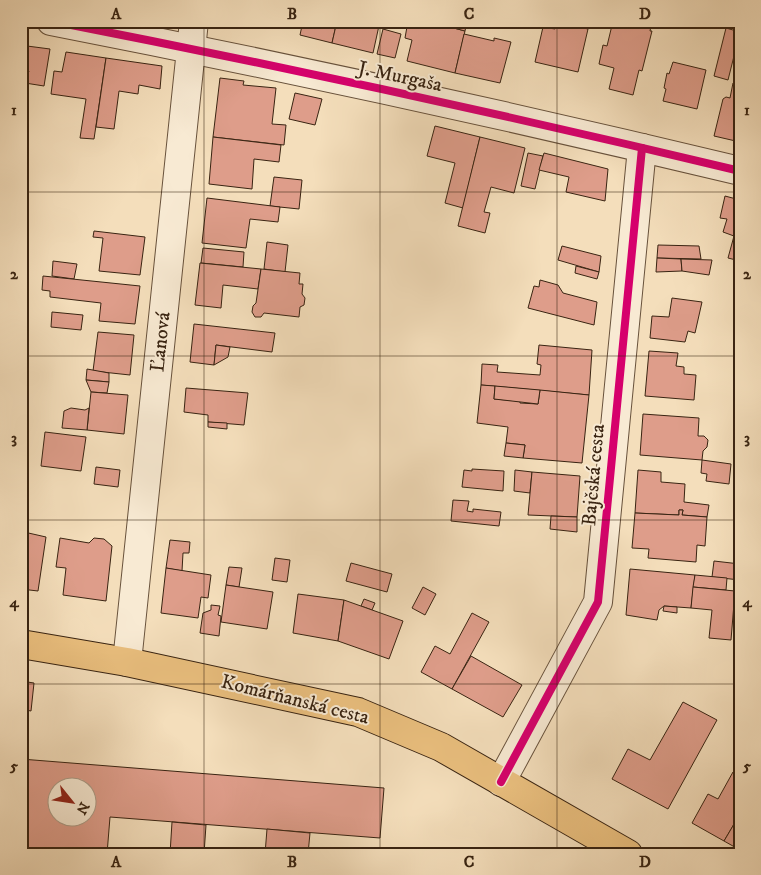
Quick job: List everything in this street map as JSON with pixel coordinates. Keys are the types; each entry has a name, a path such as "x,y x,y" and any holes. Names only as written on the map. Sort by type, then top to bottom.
{"main road":[{"name":"Komárňanská cesta","path":"21,644 127,662 358,712 441,747 628,854"}],"street":[{"name":"J. Murgaša","path":"51,21 191,48 740,171"},
{"name":"Ľanová","path":"127,662 194,21"},
{"name":"Bajčská cesta","path":"501,782 598,602 642,148"}],"building":[{"path":"303,21 337,21 332,43 300,35"},
{"path":"337,21 380,21 373,53 332,43"},
{"path":"408,21 428,21 465,31 455,73 407,61 412,40 405,38"},
{"path":"451,21 467,21 465,31 450,27"},
{"path":"613,21 652,21 650,31 652,31 642,71 639,70 633,95 609,89 614,68 599,64 603,45 607,46"},
{"path":"557,22 588,29 578,72 535,62 543,27 555,29"},
{"path":"726,28 740,32 728,80 714,76"},
{"path":"383,29 401,34 395,58 377,54"},
{"path":"464,34 494,41 494,38 511,42 500,83 455,73"},
{"path":"27,46 50,49 44,86 25,83 29,71 23,70"},
{"path":"66,52 106,58 94,139 80,138 86,99 51,94 54,71 62,72"},
{"path":"106,58 162,66 160,89 139,85 138,94 119,91 114,129 96,127"},
{"path":"673,62 706,70 697,109 663,101 667,73 669,74"},
{"path":"220,78 244,81 243,85 276,88 272,124 286,125 284,145 213,137"},
{"path":"733,83 740,84 740,142 714,136 723,99 726,97 730,98"},
{"path":"295,93 322,99 315,125 289,119"},
{"path":"435,126 480,137 463,208 445,203 455,163 427,156"},
{"path":"213,137 281,145 279,162 254,159 252,189 209,184"},
{"path":"480,137 525,148 514,193 491,187 484,212 490,213 485,233 458,226"},
{"path":"528,153 543,156 535,189 521,186"},
{"path":"544,153 608,169 605,201 566,192 569,177 539,170"},
{"path":"274,177 302,180 299,209 270,206"},
{"path":"725,196 740,200 740,261 728,258 734,236 723,232 727,219 720,218"},
{"path":"207,198 280,207 278,222 250,219 246,248 202,243"},
{"path":"94,231 145,237 140,275 99,271 103,238 93,237"},
{"path":"267,242 288,245 285,272 264,269"},
{"path":"658,245 699,246 701,259 657,258"},
{"path":"562,246 601,256 599,272 558,260"},
{"path":"203,248 244,252 243,267 201,263"},
{"path":"657,258 681,259 682,271 656,272"},
{"path":"681,259 712,260 709,275 682,271"},
{"path":"53,261 77,264 74,279 52,276"},
{"path":"200,263 261,269 258,289 223,285 221,308 195,305"},
{"path":"576,266 599,272 597,279 575,273"},
{"path":"261,269 300,273 299,284 303,284 302,294 305,298 304,305 300,307 299,317 264,313 261,317 255,317 252,312 253,306 256,303"},
{"path":"43,276 140,286 135,324 99,321 101,303 50,297 50,291 42,290"},
{"path":"540,280 558,285 563,293 597,302 594,325 528,308 534,286 539,287"},
{"path":"672,298 702,302 695,333 688,331 685,342 650,338 652,316 669,317"},
{"path":"52,312 83,315 81,330 51,327"},
{"path":"194,324 275,333 272,352 216,345 214,365 190,362"},
{"path":"98,332 134,335 130,375 93,371"},
{"path":"216,345 230,347 228,357 214,365"},
{"path":"539,345 592,350 589,395 481,385 482,364 498,365 497,372 540,375 541,365 537,364"},
{"path":"649,351 678,353 676,366 684,367 684,374 696,375 694,400 645,396"},
{"path":"87,369 109,373 109,382 86,380"},
{"path":"86,380 109,382 107,393 91,392"},
{"path":"481,385 495,386 494,399 520,401 520,403 538,404 540,390 589,395 582,463 523,458 525,445 506,443 508,427 477,423"},
{"path":"495,386 540,390 538,404 494,399"},
{"path":"186,388 248,393 244,425 208,422 208,415 184,412"},
{"path":"91,392 128,395 124,434 87,430"},
{"path":"71,408 85,410 89,408 87,430 62,428 64,411"},
{"path":"643,414 699,418 698,436 704,436 708,440 707,447 703,451 702,460 640,455"},
{"path":"208,422 227,423 227,429 208,427"},
{"path":"45,432 86,437 81,471 41,466"},
{"path":"506,443 525,445 523,458 504,456"},
{"path":"702,460 731,464 729,484 706,481 707,474 701,473"},
{"path":"96,467 120,470 118,487 94,484"},
{"path":"472,469 504,471 503,491 462,487 464,470 472,471"},
{"path":"515,470 532,472 530,493 514,491"},
{"path":"638,470 661,472 661,482 685,484 684,502 709,505 707,517 682,515 683,510 679,510 679,515 635,513"},
{"path":"532,472 580,476 577,517 528,515"},
{"path":"453,500 469,501 467,511 473,512 473,509 501,512 499,526 451,521"},
{"path":"679,510 683,510 682,515 707,517 705,546 697,545 696,562 648,558 649,549 632,548 635,513 679,515"},
{"path":"551,516 577,517 577,532 550,529"},
{"path":"24,532 46,537 38,591 21,589 21,546 23,546"},
{"path":"60,538 89,543 94,538 104,539 112,546 106,601 63,595 66,568 56,567"},
{"path":"170,540 190,542 189,553 183,553 182,571 166,568"},
{"path":"275,558 290,560 287,582 272,580"},
{"path":"714,561 740,564 740,580 712,577"},
{"path":"351,563 392,574 387,592 346,581"},
{"path":"229,567 242,568 239,587 226,585"},
{"path":"166,568 211,575 208,598 201,597 198,618 161,613"},
{"path":"630,569 695,575 691,608 664,606 659,610 657,620 626,615"},
{"path":"695,575 727,578 726,590 693,587"},
{"path":"226,585 273,592 267,629 221,622"},
{"path":"423,587 436,594 425,615 412,608"},
{"path":"693,587 735,591 731,640 709,638 712,610 691,608"},
{"path":"298,594 344,600 338,641 293,633"},
{"path":"364,599 375,603 372,610 361,606"},
{"path":"344,600 403,621 389,659 338,641"},
{"path":"211,605 220,606 218,615 221,616 219,636 200,633 203,613 211,610"},
{"path":"664,606 677,607 677,613 663,611"},
{"path":"472,613 489,622 452,689 421,672 435,646 450,654"},
{"path":"471,656 522,685 503,717 452,689"},
{"path":"21,681 34,683 31,711 21,709"},
{"path":"683,702 717,720 668,809 612,779 628,749 650,760"},
{"path":"21,759 384,788 380,838 110,817 107,854 21,854"},
{"path":"733,772 740,776 740,814 724,841 692,823 708,794 718,799"},
{"path":"740,814 740,850 724,841"},
{"path":"172,822 206,825 204,854 170,854"},
{"path":"267,829 310,833 308,854 265,854"}],"cycle path":[{"path":"51,21 396,92 740,171"},
{"path":"501,782 598,602 642,148"}]}
